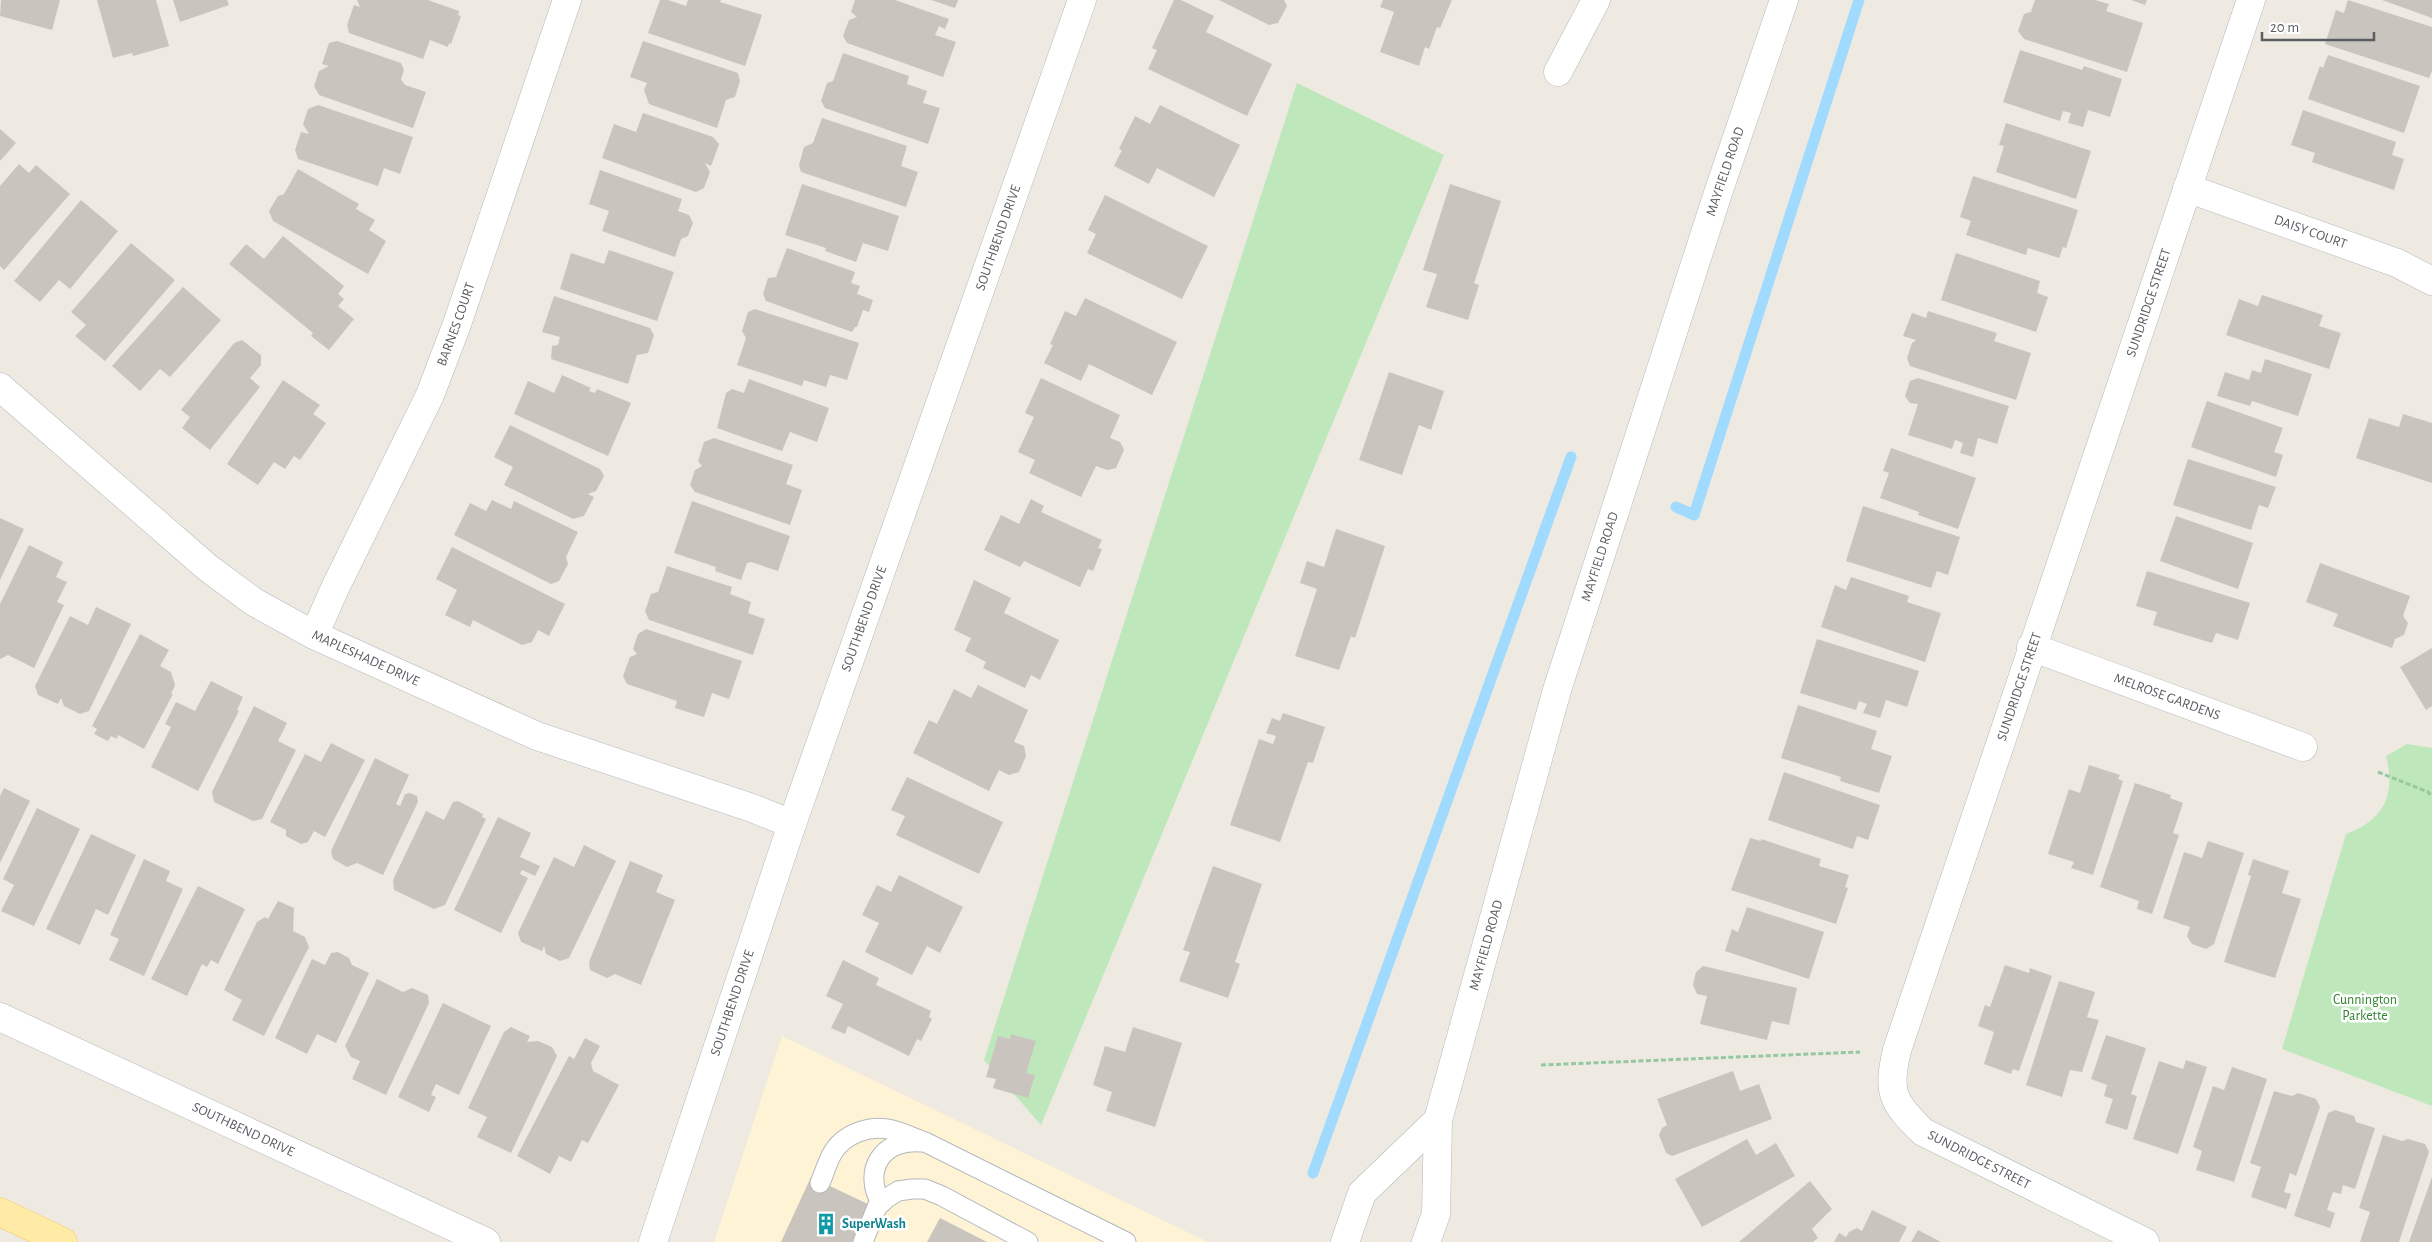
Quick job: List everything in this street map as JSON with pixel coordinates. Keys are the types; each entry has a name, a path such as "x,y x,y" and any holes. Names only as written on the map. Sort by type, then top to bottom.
{"main road":[{"path":"0,1212 63,1242"}],"street":[{"name":"BARNES COURT","path":"314,635 336,586 430,395 457,324 567,0"},
{"name":"SOUTHBEND DRIVE","path":"653,1242 792,824 1082,0"},
{"path":"1558,72 1596,0"},
{"name":"MAYFIELD ROAD","path":"1426,1242 1436,1214 1438,1120 1557,690 1718,190 1784,0"},
{"name":"SUNDRIDGE STREET","path":"2145,1242 1922,1132 1901,1111 1892,1092 1892,1070 2031,647 2251,0"},
{"name":"DAISY COURT","path":"2187,188 2397,263 2432,281"},
{"name":"MAPLESHADE DRIVE","path":"0,387 208,568 254,602 314,635 537,736 752,808 792,824"},
{"name":"MELROSE GARDENS","path":"2031,647 2303,747"},
{"name":"SOUTHBEND DRIVE","path":"0,1017 486,1242"},
{"path":"1344,1242 1362,1193 1438,1120"}],"lane":[{"path":"820,1183 832,1154 841,1142 854,1134 868,1129 891,1129 925,1142 1126,1242"},
{"path":"881,1203 872,1182 873,1169 880,1158 888,1150 900,1144 912,1141 925,1142"},
{"path":"863,1242 871,1220 881,1203 898,1192 925,1189 942,1196 1028,1242"}],"path":[{"path":"2378,772 2428,792 2432,796"},
{"path":"1541,1066 1860,1052"}],"shaded area":[{"path":"782,1036 1208,1242 714,1242"}],"green space":[{"path":"1297,83 1444,155 1041,1125 984,1060"},
{"name":"Cunnington Parkette","path":"2407,744 2432,748 2432,1106 2282,1049 2346,834 2370,821 2378,813 2388,794 2389,770 2386,756"}],"building":[{"path":"1,0 60,0 52,30 0,16"},
{"path":"97,0 156,0 169,46 133,56 132,53 113,58"},
{"path":"173,0 227,0 229,5 180,22"},
{"path":"357,0 428,0 459,11 458,15 461,16 451,44 449,43 448,47 430,40 423,59 349,33 347,25 354,5 360,7"},
{"path":"660,0 668,0 686,6 688,0 721,0 720,2 762,15 745,66 648,33"},
{"path":"855,0 895,0 949,19 945,29 939,26 935,35 956,42 943,77 847,43 843,36 849,20 857,17 851,12"},
{"path":"931,0 958,0 955,8"},
{"path":"1174,0 1181,0 1214,16 1206,32 1272,64 1247,116 1148,69 1157,50 1152,48"},
{"path":"1219,0 1284,0 1287,6 1278,23 1269,25"},
{"path":"1383,0 1452,0 1440,28 1437,27 1429,49 1425,47 1419,66 1380,52 1394,12 1380,7"},
{"path":"2035,0 2095,0 2109,4 2106,11 2143,23 2127,72 2024,39 2018,31 2024,14 2033,11 2031,11"},
{"path":"2131,0 2147,0 2145,5"},
{"path":"2348,0 2432,27 2432,71 2429,78 2325,44 2336,10 2344,13"},
{"path":"2382,0 2432,0 2432,18"},
{"path":"337,41 401,63 404,70 401,79 405,85 426,92 413,128 319,95 314,86 319,71 329,66 322,64 329,43"},
{"path":"643,41 738,73 740,81 735,97 726,100 717,128 649,104 644,90 647,83 630,77"},
{"path":"2020,50 2082,70 2084,66 2122,79 2110,117 2088,110 2083,127 2068,123 2071,113 2063,111 2060,121 2003,102"},
{"path":"843,53 909,76 907,84 927,91 923,103 940,108 928,144 825,108 821,101 827,83 833,81"},
{"path":"2328,55 2420,86 2404,133 2308,99 2320,66 2323,68"},
{"path":"318,105 413,137 400,174 384,168 378,186 298,159 295,150 301,132 309,134 303,124 308,109"},
{"path":"1160,105 1240,145 1214,197 1157,168 1149,184 1114,166 1122,150 1119,149 1135,116 1150,124"},
{"path":"2303,110 2396,142 2392,155 2404,159 2394,190 2312,162 2315,153 2291,145"},
{"path":"643,113 713,137 719,144 711,166 705,163 710,172 704,188 696,192 602,158 614,124 636,132"},
{"path":"822,118 907,146 901,166 918,172 906,207 801,172 799,165 804,147 813,143"},
{"path":"2006,123 2091,151 2076,199 1996,172 2004,146 1999,145"},
{"path":"0,129 16,143 0,161"},
{"path":"19,164 29,173 36,165 70,194 4,270 0,266 0,186"},
{"path":"298,169 359,204 356,209 375,220 369,230 386,241 368,274 273,221 269,211 278,196 284,194"},
{"path":"600,170 682,199 678,211 689,215 693,223 688,236 681,239 675,257 602,231 609,211 589,204"},
{"path":"1973,176 2078,210 2066,248 2063,247 2059,258 2028,248 2026,255 1966,235 1971,221 1960,217"},
{"path":"802,184 899,216 888,251 863,243 856,262 825,251 826,248 785,235"},
{"path":"1450,184 1501,201 1474,283 1479,285 1468,320 1426,307 1437,274 1423,270"},
{"path":"1105,195 1208,246 1182,299 1087,253 1096,234 1088,230"},
{"path":"81,200 118,231 70,289 59,280 40,302 14,281"},
{"path":"283,236 344,286 338,294 344,299 338,306 354,319 329,350 311,336 313,333 229,264 246,244 264,259"},
{"path":"131,243 175,280 105,361 75,336 86,325 71,312"},
{"path":"787,248 855,272 851,283 860,286 857,294 873,300 869,312 863,310 857,327 852,332 766,301 763,294 768,278 776,277"},
{"path":"609,250 674,272 657,321 560,289 571,253 604,264"},
{"path":"1956,253 2040,281 2037,293 2048,297 2036,332 1941,300"},
{"path":"183,287 221,320 170,377 160,369 140,391 112,366"},
{"path":"2262,295 2323,315 2319,326 2341,333 2329,369 2226,335 2239,299 2258,306"},
{"path":"554,296 650,328 654,335 648,353 637,355 628,384 551,359 552,346 558,345 560,337 542,332"},
{"path":"1085,298 1177,342 1152,395 1089,364 1081,381 1044,363 1053,345 1050,344 1065,311 1076,316"},
{"path":"755,309 859,343 847,380 830,375 826,387 804,380 802,386 737,365 746,338 742,331 748,312"},
{"path":"1928,311 1997,333 1994,341 2031,353 2016,400 1910,366 1907,358 1912,343 1916,340 1903,336 1912,313 1926,318"},
{"path":"242,340 261,355 261,365 250,378 260,387 210,450 182,428 190,417 181,410 234,343"},
{"path":"2265,359 2312,374 2298,416 2252,401 2250,406 2217,396 2225,372 2249,380 2252,370 2261,373"},
{"path":"1389,372 1444,391 1431,430 1419,425 1402,475 1359,460"},
{"path":"562,375 591,388 589,391 595,393 597,389 631,403 608,456 514,414 528,381 554,393"},
{"path":"1041,378 1120,415 1110,438 1120,442 1124,450 1116,468 1107,470 1096,466 1081,497 1029,473 1035,460 1018,452 1034,417 1025,413"},
{"path":"1918,378 2009,406 1997,444 1978,438 1973,457 1960,453 1963,443 1955,440 1952,449 1908,435 1918,404 1910,403 1905,396 1910,381"},
{"path":"749,379 829,408 817,442 790,432 782,451 717,428 726,393 732,389 744,393"},
{"path":"283,380 320,405 313,414 326,423 300,460 294,456 285,469 274,462 258,485 227,464"},
{"path":"2207,401 2283,428 2274,452 2283,455 2276,477 2191,447"},
{"path":"2403,414 2432,423 2432,483 2356,458 2369,418 2399,427"},
{"path":"510,425 600,469 604,476 596,491 588,494 594,497 584,516 573,519 504,485 513,467 494,457"},
{"path":"714,438 793,465 786,484 802,490 790,525 695,492 690,485 695,470 702,466 698,461 704,442"},
{"path":"1891,448 1976,478 1958,529 1918,515 1919,512 1880,498 1889,473 1883,471"},
{"path":"2188,459 2276,487 2268,508 2259,505 2251,530 2173,505"},
{"path":"1031,499 1044,506 1041,512 1102,540 1098,548 1102,549 1093,571 1088,569 1080,587 1024,561 1020,567 984,550 1001,515 1019,524"},
{"path":"492,500 511,509 514,501 578,532 566,557 568,564 559,581 551,584 454,535 470,503 486,511"},
{"path":"692,501 790,536 778,571 751,562 747,563 741,580 715,571 716,567 674,553"},
{"path":"1863,506 1960,537 1948,575 1937,571 1931,588 1846,561"},
{"path":"2176,516 2253,543 2238,589 2160,561"},
{"path":"0,518 24,529 0,580"},
{"path":"1336,529 1385,546 1355,638 1351,636 1339,670 1295,656 1317,589 1300,583 1307,561 1324,567"},
{"path":"29,545 63,562 56,577 67,582 57,602 64,605 34,668 8,655 0,659 0,604"},
{"path":"452,547 565,604 549,636 538,630 532,642 522,645 473,620 470,627 445,615 457,590 436,579"},
{"path":"2320,563 2410,596 2403,616 2408,623 2404,635 2395,639 2392,648 2333,626 2338,614 2306,602"},
{"path":"667,566 732,587 730,594 751,602 748,613 765,619 753,655 649,620 645,611 651,594 658,592"},
{"path":"2147,571 2250,603 2238,640 2216,633 2212,643 2153,625 2157,612 2136,606"},
{"path":"1851,577 1909,596 1907,602 1941,613 1925,662 1821,627 1835,585 1846,590"},
{"path":"974,580 1011,598 1004,613 1059,640 1040,680 1031,675 1025,688 983,668 986,662 965,651 971,638 954,630"},
{"path":"96,607 131,624 89,711 80,714 64,706 61,698 58,704 38,695 35,686 70,616 88,625"},
{"path":"646,629 742,661 729,699 712,693 704,717 675,708 677,701 627,684 623,676 630,657 637,654 633,649 638,634"},
{"path":"140,634 169,650 160,666 171,672 175,685 171,694 173,694 144,749 118,735 117,739 111,736 108,741 94,734 97,729 92,726"},
{"path":"1817,639 1919,671 1907,707 1886,700 1880,718 1863,713 1867,704 1859,701 1856,710 1800,693"},
{"path":"2432,648 2432,706 2426,710 2400,667"},
{"path":"211,681 243,697 237,710 239,711 198,791 151,767 171,727 165,724 176,702 195,711"},
{"path":"978,685 1028,710 1014,742 1024,746 1026,756 1019,772 1009,775 999,770 989,791 913,753 929,720 937,724 954,689 971,698"},
{"path":"1798,705 1877,731 1871,749 1892,756 1879,793 1840,781 1841,777 1781,758"},
{"path":"254,706 287,723 278,741 296,750 262,819 253,821 214,802 212,792"},
{"path":"1283,713 1325,727 1313,763 1308,762 1280,842 1230,825 1259,739 1273,744 1276,736 1266,733 1272,718 1280,721"},
{"path":"331,743 365,760 325,837 314,831 308,842 301,844 286,836 286,830 270,822 305,754 321,762"},
{"path":"375,758 409,775 396,804 400,806 405,794 410,793 417,796 418,802 383,875 357,863 347,867 333,859 331,851"},
{"path":"2089,765 2120,775 2118,779 2123,781 2093,875 2071,868 2074,862 2048,854 2069,789 2080,793"},
{"path":"1784,772 1880,805 1868,840 1857,836 1853,849 1768,820"},
{"path":"907,777 1003,822 979,874 896,835 905,816 891,810"},
{"path":"2135,783 2171,795 2170,798 2183,803 2173,833 2179,835 2152,914 2137,909 2139,901 2100,887"},
{"path":"4,788 30,801 0,863 0,796"},
{"path":"458,801 483,814 482,817 486,819 445,905 434,909 394,890 393,880 426,811 444,820 453,802"},
{"path":"37,808 80,829 34,926 1,911 14,885 3,879"},
{"path":"498,817 531,833 520,857 540,866 535,876 522,870 520,874 528,878 501,933 454,910"},
{"path":"91,834 136,855 108,915 96,909 80,945 46,929"},
{"path":"1750,838 1761,841 1761,839 1821,859 1819,866 1849,875 1845,887 1848,888 1836,924 1731,890"},
{"path":"2208,841 2244,853 2214,944 2206,949 2192,944 2187,936 2190,927 2163,918 2184,852 2202,858"},
{"path":"584,845 616,861 569,958 560,961 546,954 544,946 542,951 521,942 518,933 554,857 574,867"},
{"path":"144,859 170,871 166,881 183,889 144,976 109,960 119,939 110,935"},
{"path":"2253,859 2289,871 2282,893 2301,899 2275,978 2224,962 2251,876 2248,875"},
{"path":"630,861 663,875 656,892 675,900 641,985 615,974 607,978 590,970 589,962"},
{"path":"1213,866 1262,884 1235,962 1240,964 1228,998 1179,981 1190,952 1183,950"},
{"path":"899,875 963,907 940,953 927,946 912,975 865,952 879,923 862,915 877,885 891,892"},
{"path":"198,886 245,909 218,964 211,960 207,967 202,964 187,996 151,979"},
{"path":"278,901 294,908 293,931 305,937 309,947 264,1036 232,1020 242,1000 224,990 257,922 265,917 268,919"},
{"path":"1747,907 1824,932 1809,979 1725,951 1732,929 1738,932"},
{"path":"338,952 349,958 352,965 369,973 336,1043 317,1034 307,1054 275,1038 312,959 325,965 331,953"},
{"path":"843,960 879,978 876,985 931,1011 929,1017 932,1019 921,1041 917,1039 909,1056 848,1026 845,1034 831,1028 843,1004 826,996"},
{"path":"2005,965 2029,973 2030,968 2052,976 2019,1071 2013,1069 2011,1074 1984,1064 1994,1032 1978,1026 1985,1005 1990,1007"},
{"path":"1703,966 1797,988 1789,1025 1772,1021 1767,1040 1700,1024 1707,996 1697,994 1693,985 1696,972"},
{"path":"377,979 403,992 412,988 428,995 429,1003 386,1095 352,1079 360,1061 351,1057 345,1046"},
{"path":"2059,981 2095,992 2087,1017 2099,1020 2082,1072 2070,1070 2062,1097 2026,1085"},
{"path":"443,1003 491,1026 459,1095 436,1084 431,1095 436,1097 429,1112 398,1097"},
{"path":"511,1027 530,1036 527,1042 538,1041 552,1047 557,1056 511,1153 477,1137 487,1117 468,1108 504,1032"},
{"path":"1133,1027 1182,1043 1155,1127 1106,1111 1112,1092 1093,1085 1105,1046 1125,1052"},
{"path":"1011,1034 1036,1041 1026,1073 1035,1075 1028,1098 993,1088 996,1079 986,1077 998,1036 1010,1039"},
{"path":"2106,1035 2146,1048 2131,1094 2137,1096 2127,1130 2105,1123 2113,1099 2104,1096 2107,1085 2091,1079"},
{"path":"585,1038 600,1046 591,1063 593,1071 619,1085 588,1143 582,1140 571,1162 559,1156 550,1174 517,1156 569,1056 574,1059"},
{"path":"2186,1060 2207,1067 2178,1154 2133,1139 2159,1061 2183,1069"},
{"path":"2232,1067 2267,1079 2234,1182 2196,1170 2202,1151 2193,1147 2213,1086 2224,1090"},
{"path":"1733,1071 1740,1091 1759,1084 1772,1119 1672,1156 1666,1153 1659,1135 1662,1128 1667,1125 1657,1099"},
{"path":"2274,1091 2292,1096 2298,1093 2316,1099 2320,1107 2296,1176 2290,1173 2284,1192 2291,1194 2286,1209 2251,1197 2261,1167 2250,1163"},
{"path":"2335,1110 2354,1116 2356,1122 2375,1128 2355,1189 2343,1185 2341,1194 2333,1192 2327,1210 2335,1213 2330,1228 2294,1216 2328,1113"},
{"path":"2383,1135 2402,1141 2408,1139 2425,1144 2429,1152 2399,1242 2360,1242 2370,1212 2359,1208"},
{"path":"1747,1139 1756,1155 1776,1143 1795,1176 1702,1227 1675,1179"},
{"name":"SuperWash","path":"811,1177 872,1206 854,1242 781,1242"},
{"path":"2432,1177 2432,1242 2409,1242"},
{"path":"1810,1181 1832,1209 1812,1229 1818,1238 1813,1242 1739,1242"},
{"path":"1872,1210 1907,1227 1899,1242 1834,1242 1839,1233 1846,1237 1849,1232 1857,1228 1862,1231"},
{"path":"940,1218 987,1242 927,1242"},
{"path":"1918,1230 1941,1242 1911,1242"}],"waterway":[{"path":"1676,507 1694,515 1859,0"},
{"path":"1313,1173 1571,457"}],"place":[{"name":"SuperWash","path":"826,1224"}]}
